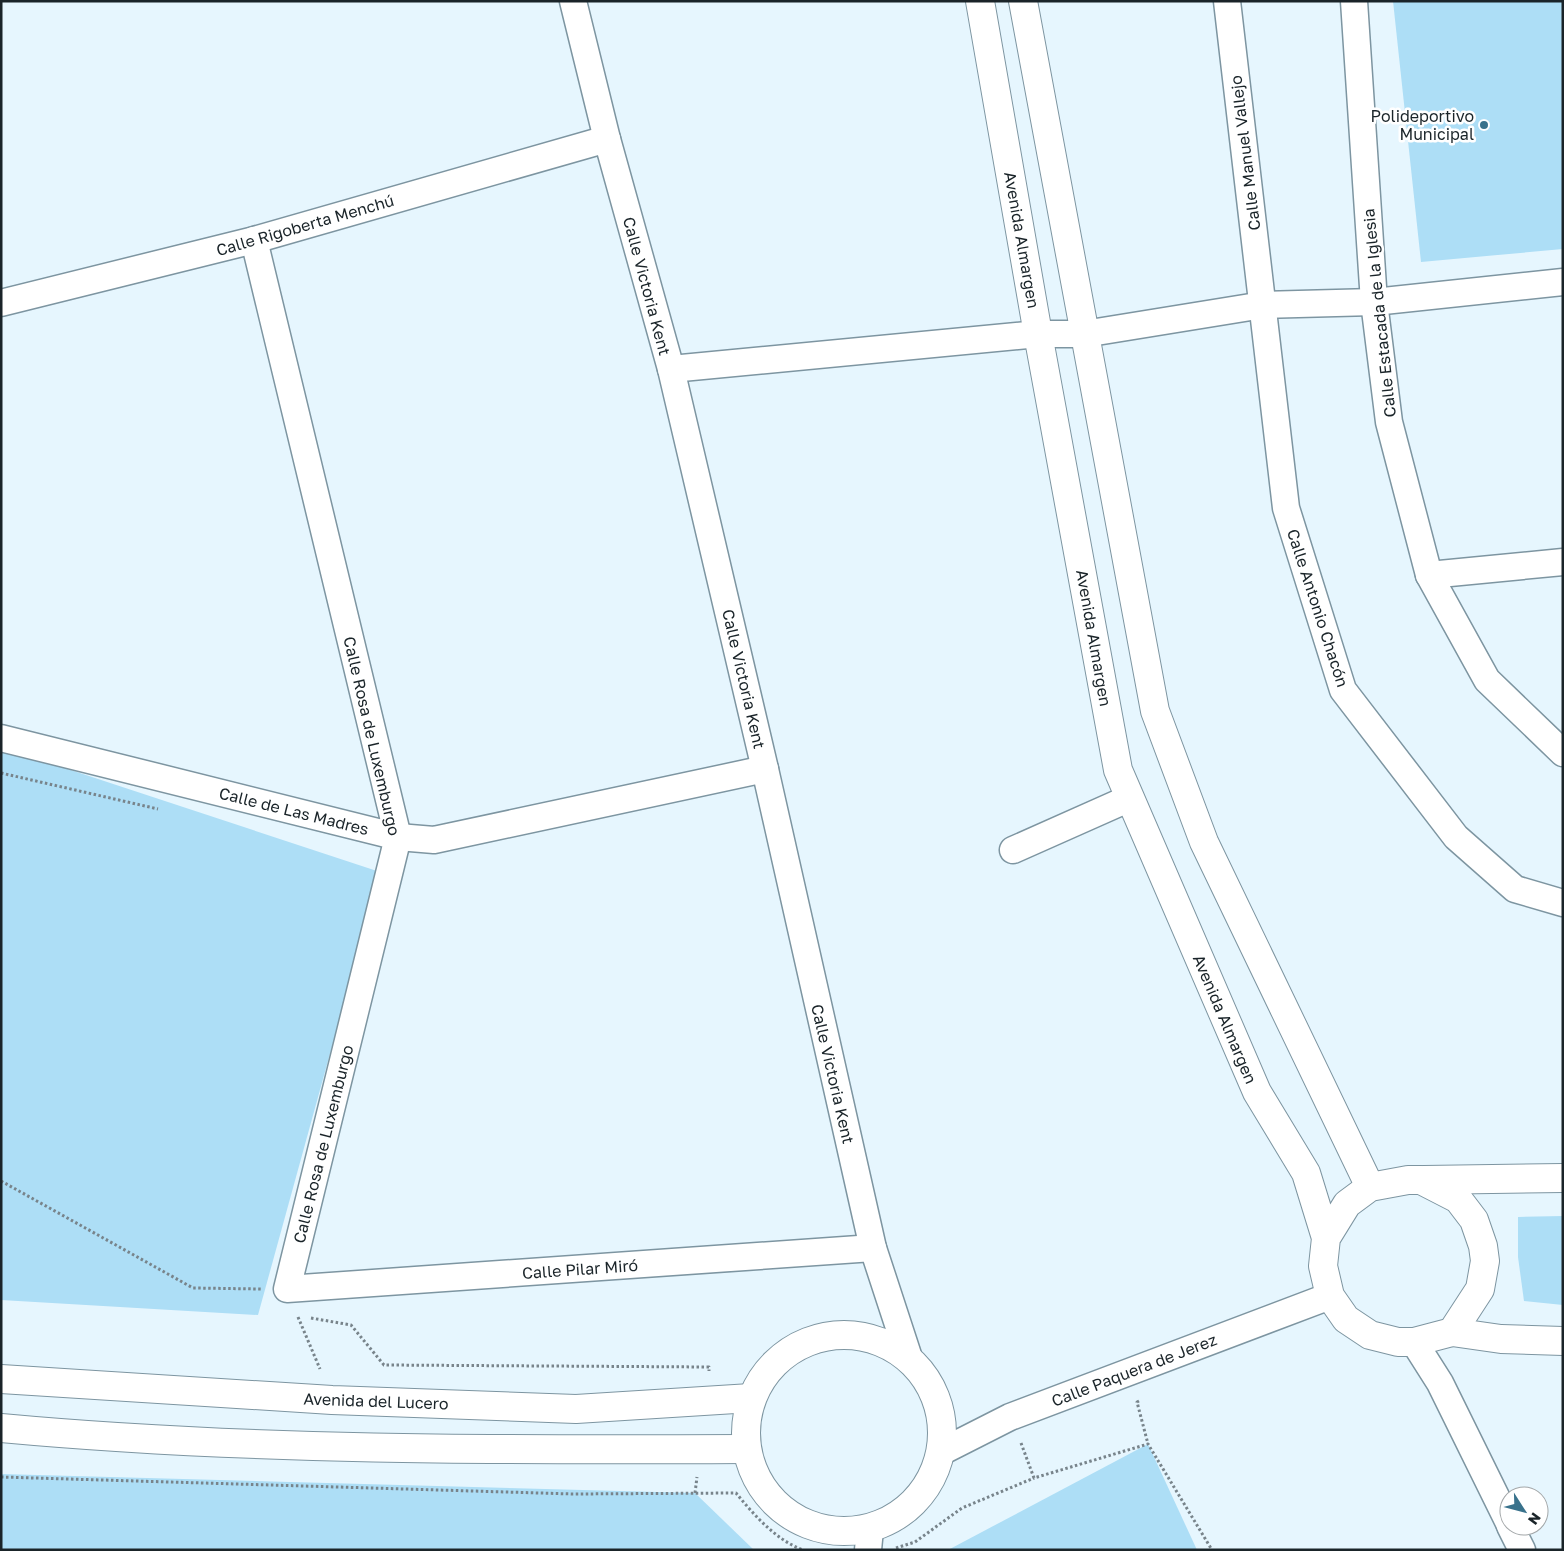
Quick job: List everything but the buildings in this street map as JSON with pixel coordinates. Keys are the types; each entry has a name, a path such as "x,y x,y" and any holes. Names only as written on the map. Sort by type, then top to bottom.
{"street":[{"name":"Calle Victoria Kent","path":"573,1 607,139 670,369 765,769 873,1248 908,1358"},
{"name":"Avenida Almargen","path":"980,1 1038,334 1118,770 1257,1092 1306,1173 1326,1238"},
{"path":"1023,1 1154,711 1204,842 1370,1188"},
{"name":"Calle Manuel Vallejo","path":"1227,1 1263,305"},
{"name":"Calle Estacada de la Iglesia","path":"1354,1 1374,302 1389,422 1429,575 1487,680 1563,752"},
{"name":"Calle Rigoberta Menchú","path":"1,303 254,240 607,139"},
{"name":"Calle Rosa de Luxemburgo","path":"254,240 398,837 287,1290"},
{"path":"670,369 1038,334 1084,334 1263,305 1374,302 1563,282"},
{"name":"Calle Antonio Chacón","path":"1263,305 1286,508 1343,690 1456,836 1515,889 1563,903"},
{"path":"1429,575 1563,562"},
{"name":"Calle de Las Madres","path":"1,738 398,837 434,840 765,769"},
{"path":"1013,850 1130,798"},
{"path":"1563,1178 1408,1180 1370,1188 1347,1204 1326,1238 1323,1266 1330,1296 1346,1319 1370,1335 1398,1342 1414,1342 1452,1332 1501,1339 1563,1341"},
{"path":"1421,1180 1458,1199 1474,1220 1483,1246 1485,1261 1480,1289 1452,1332"},
{"name":"Calle Pilar Miró","path":"287,1290 873,1248"},
{"name":"Calle Paquera de Jerez","path":"941,1452 1010,1417 1330,1296"},
{"path":"840,1334 867,1337 898,1350 908,1358 931,1386 942,1418 941,1452 928,1486 901,1514 869,1539 849,1533 825,1531 793,1519 757,1482 746,1449 745,1434 751,1398 769,1369 806,1342 840,1334"},
{"path":"1414,1342 1440,1383 1499,1502"},
{"name":"Avenida del Lucero","path":"1,1379 332,1400 576,1409 751,1398"},
{"path":"1,1428 109,1438 441,1450 746,1449"},
{"path":"1516,1536 1522,1550"}],"path":[{"path":"1,773 163,810"},
{"path":"1,1181 193,1288 287,1290"},
{"path":"332,1400 297,1316 351,1325 384,1364 709,1367 705,1400"},
{"path":"1146,1398 1137,1402 1148,1444 1212,1550"},
{"path":"1010,1417 1034,1478"},
{"path":"890,1550 915,1542 962,1508 1034,1478 1148,1444"},
{"path":"695,1493 700,1450"},
{"path":"1,1477 573,1494 736,1493 751,1512 789,1545 803,1550"}],"shaded area":[{"name":"Polideportivo Municipal","path":"1393,1 1563,1 1563,249 1421,262"},
{"path":"1,747 380,872 258,1315 1,1300"},
{"path":"1563,1216 1563,1305 1524,1301 1518,1257 1518,1217"},
{"path":"1148,1444 1197,1550 948,1550"},
{"path":"1,1474 695,1493 754,1550 1,1550"}],"place":[{"name":"Polideportivo Municipal","path":"1484,125"}]}
